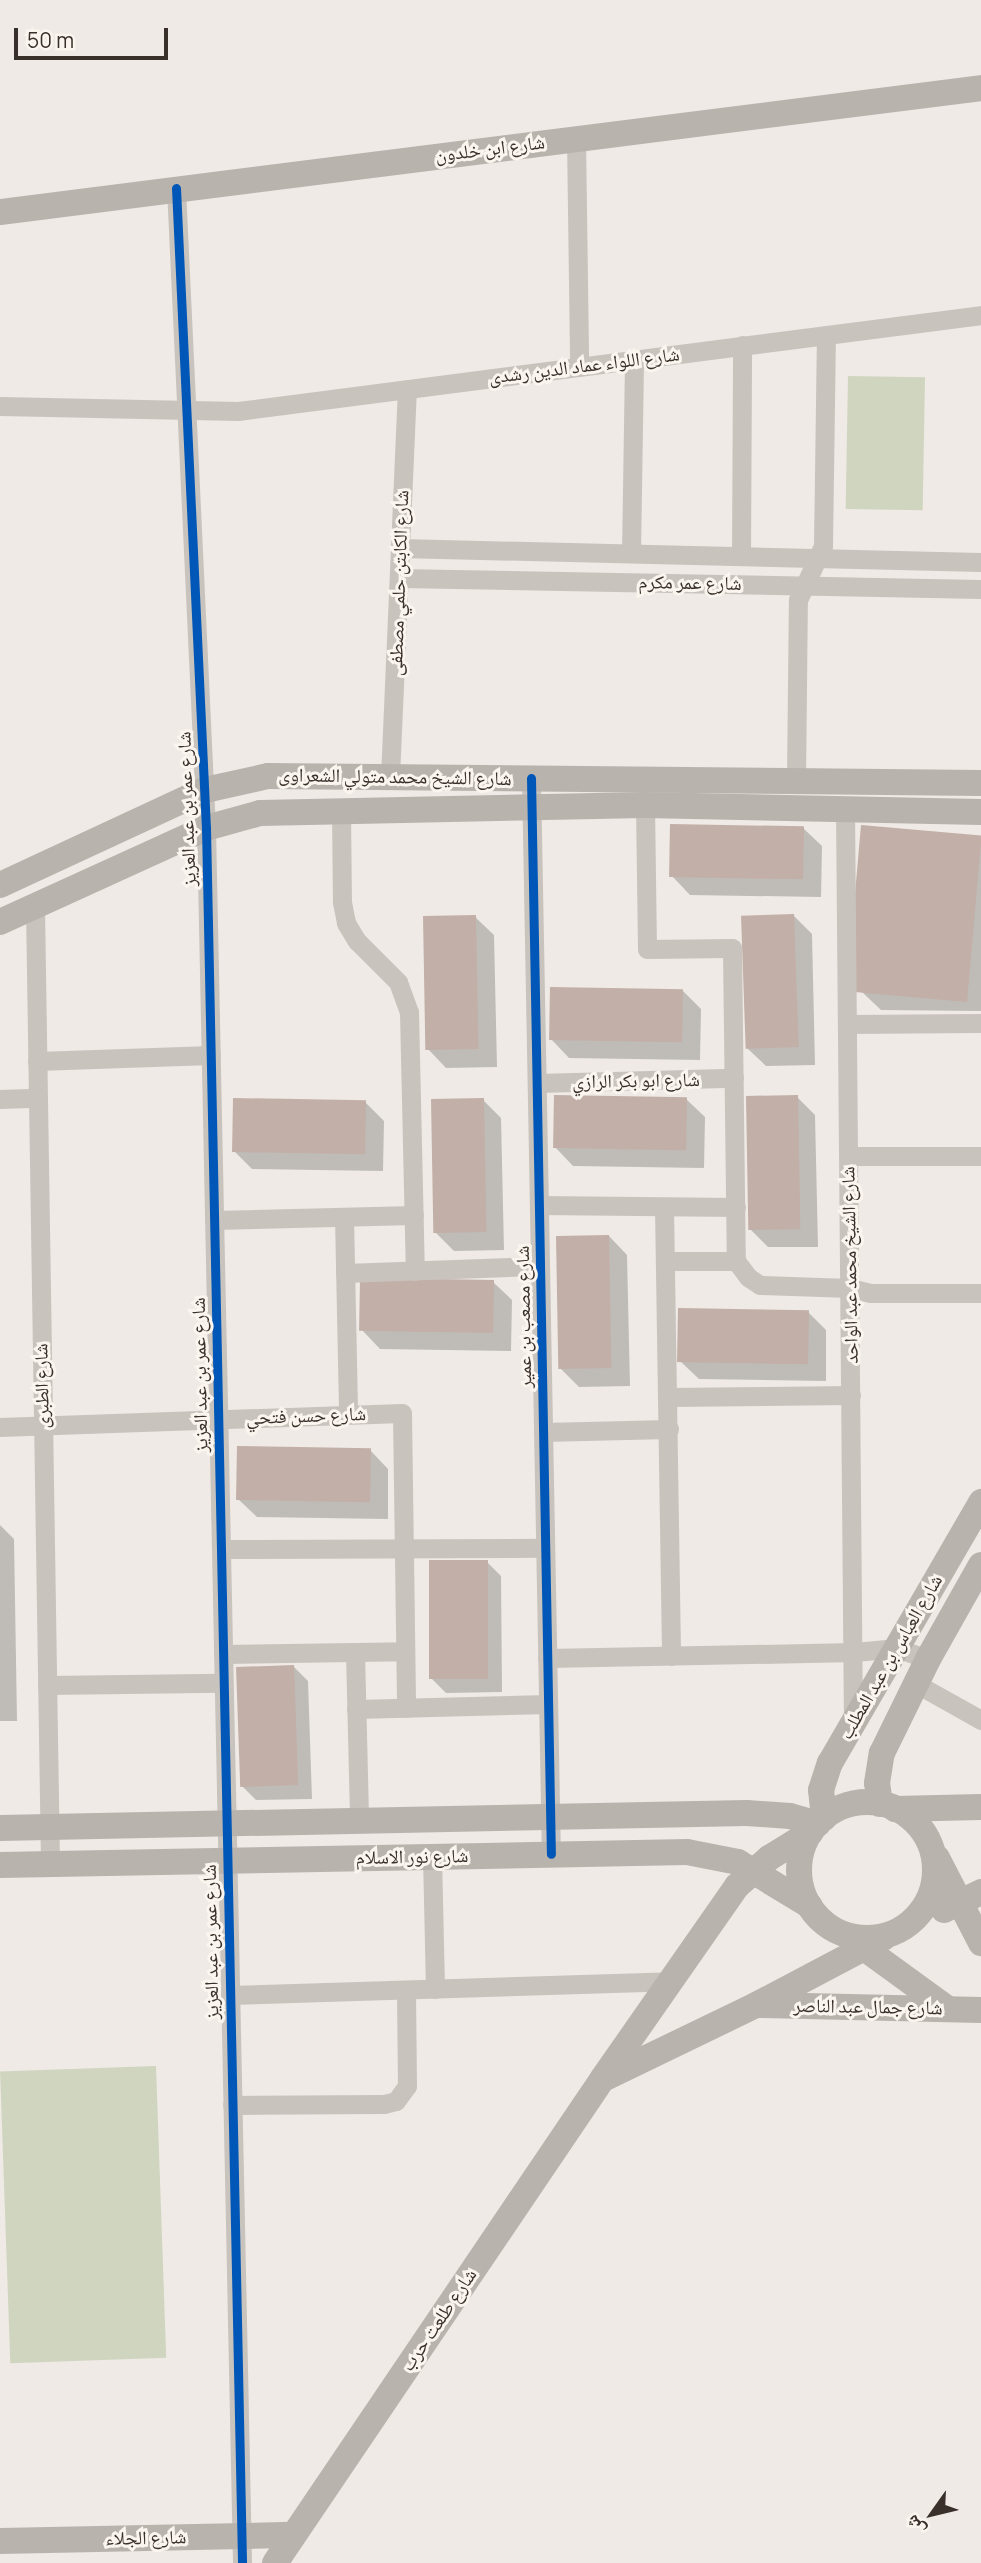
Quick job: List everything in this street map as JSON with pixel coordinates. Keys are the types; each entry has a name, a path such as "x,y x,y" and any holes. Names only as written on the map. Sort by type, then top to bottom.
{"street":[{"name":"شارع ابن خلدون","path":"0,212 981,88"},
{"path":"576,138 579,367"},
{"name":"شارع عمر بن عبد العزيز","path":"176,188 205,790 242,2563"},
{"name":"شارع اللواء عماد الدين رشدى","path":"0,406 238,411 981,315"},
{"path":"796,781 798,600 822,545 826,335"},
{"path":"741,556 742,345"},
{"path":"631,553 634,360"},
{"name":"شارع الكابتن حلمي مصطفى","path":"390,777 407,389"},
{"name":"شارع عمر مكرم","path":"400,548 981,562"},
{"name":"شارع عمر مكرم","path":"399,578 981,589"},
{"name":"شارع الشيخ محمد متولي الشعراوى","path":"0,885 205,790 268,776 981,783"},
{"name":"شارع مصعب بن عمير","path":"531,778 551,1854"},
{"name":"شارع الشيخ محمد متولي الشعراوى","path":"0,922 206,828 260,813 532,806 845,808 981,812"},
{"path":"645,806 647,949 732,948 736,1261 748,1278 760,1285 850,1288 870,1293 981,1293"},
{"name":"شارع الشيخ محمد عبد الواحد","path":"845,808 855,1652 853,1723"},
{"path":"341,810 342,902 346,923 357,941 398,982 409,1012 415,1271"},
{"name":"شارع الطبرى","path":"35,908 50,1863"},
{"path":"848,1024 981,1023"},
{"path":"37,1061 211,1055"},
{"name":"شارع ابو بكر الرازي","path":"537,1083 734,1078"},
{"path":"0,1099 38,1098"},
{"path":"849,1156 981,1156"},
{"path":"539,1205 736,1207"},
{"path":"664,1207 670,1656"},
{"path":"214,1220 414,1215"},
{"path":"344,1217 348,1414"},
{"path":"665,1262 736,1261"},
{"path":"345,1273 540,1266"},
{"path":"668,1397 851,1395"},
{"name":"شارع حسن فتحي","path":"0,1427 402,1413 404,1548"},
{"path":"543,1432 669,1429"},
{"name":"شارع العباس بن عبد المطلب","path":"818,1825 823,1781 853,1723 981,1502"},
{"path":"404,1548 406,1708"},
{"path":"221,1549 545,1548"},
{"name":"شارع العباس بن عبد المطلب","path":"888,1806 877,1783 882,1753 915,1683 978,1575"},
{"path":"547,1658 855,1652 897,1648 928,1660"},
{"path":"355,1651 359,1821"},
{"path":"223,1654 405,1651"},
{"path":"47,1685 223,1683"},
{"path":"915,1683 981,1720"},
{"path":"356,1709 548,1704"},
{"path":"948,2009 832,1928 810,1906 803,1892 800,1869 804,1846 818,1825 850,1805 978,1803"},
{"path":"888,1806 915,1822 970,1897 981,1943"},
{"name":"شارع نور الاسلام","path":"0,1828 761,1813 818,1825"},
{"name":"شارع طلعت حرب","path":"275,2563 603,2078 752,1870 818,1825"},
{"path":"895,1932 920,1914 932,1891 935,1866 929,1842"},
{"name":"شارع نور الاسلام","path":"0,1865 687,1852 738,1862 810,1906"},
{"path":"432,1856 435,1989"},
{"path":"603,2078 756,2005 860,1938 895,1932 970,1897"},
{"path":"230,1995 671,1981"},
{"path":"232,2105 384,2104 396,2101 407,2086 405,1990"},
{"name":"شارع جمال عبد الناصر","path":"756,2005 981,2010"},
{"name":"شارع الجلاء","path":"0,2541 293,2535"}],"green space":[{"path":"848,376 925,377 923,510 846,509"},
{"path":"156,2066 166,2358 10,2363 0,2071"}],"building":[{"path":"670,824 804,826 803,879 669,877"},
{"path":"861,825 981,835 967,1002 846,991"},
{"path":"794,914 799,1047 746,1049 741,916"},
{"path":"476,915 478,1049 425,1050 423,916"},
{"path":"550,987 683,989 682,1042 549,1040"},
{"path":"554,1095 687,1097 686,1150 553,1148"},
{"path":"798,1095 800,1229 748,1230 746,1096"},
{"path":"233,1098 366,1100 365,1154 232,1152"},
{"path":"484,1098 486,1232 433,1233 431,1099"},
{"path":"609,1235 611,1368 558,1369 556,1236"},
{"path":"360,1278 494,1280 493,1333 359,1331"},
{"path":"678,1308 809,1310 808,1364 677,1362"},
{"path":"237,1446 371,1448 370,1502 236,1500"},
{"path":"429,1560 488,1560 488,1679 429,1679"},
{"path":"294,1665 298,1785 240,1787 236,1667"}],"cycle path":[{"path":"176,188 206,828 242,2563"},
{"path":"531,778 551,1854"}]}
